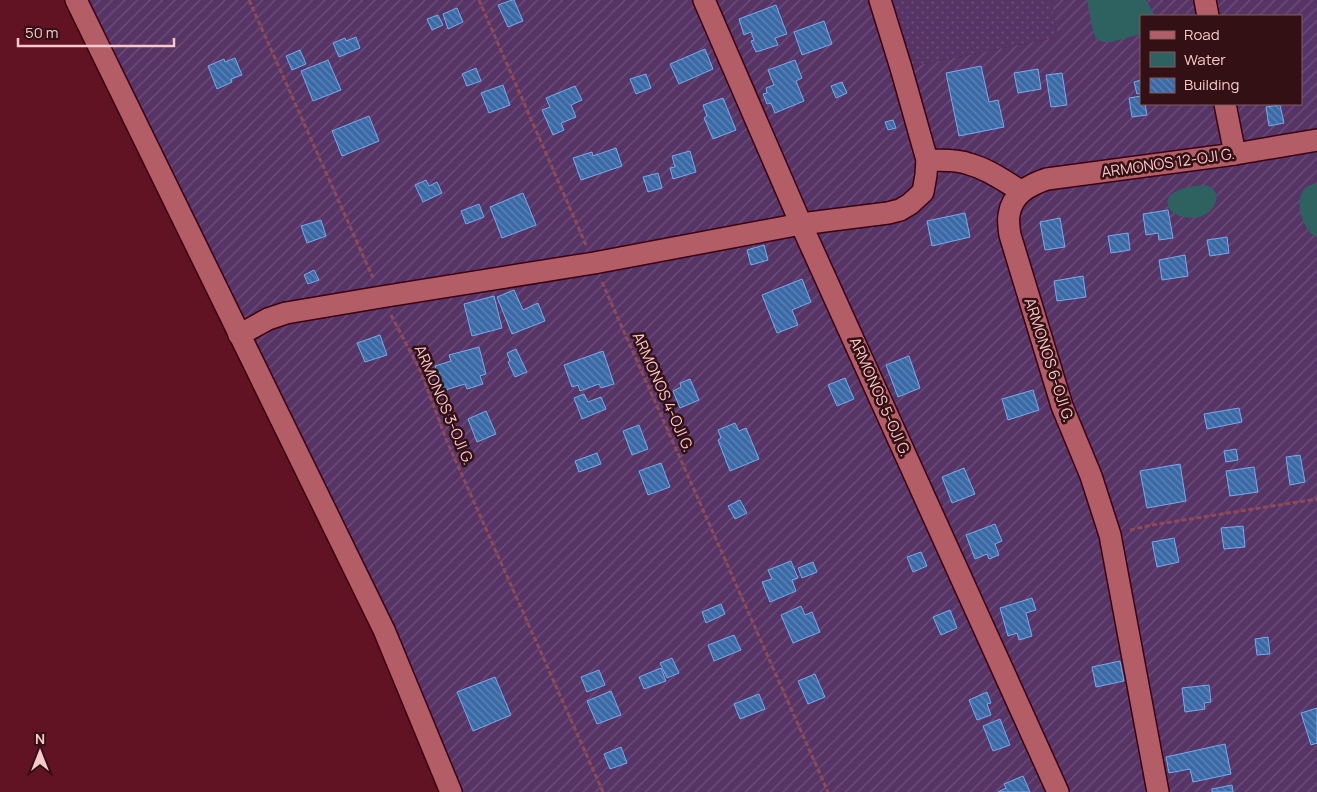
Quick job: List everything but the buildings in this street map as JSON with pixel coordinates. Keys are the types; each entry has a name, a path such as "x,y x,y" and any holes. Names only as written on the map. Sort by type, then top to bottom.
{"street":[{"path":"76,0 384,630 451,792"},
{"name":"ARMONOS 5-OJI G.","path":"704,0 802,224 1058,792"},
{"path":"239,335 268,319 286,313 594,263 802,224 900,210 923,192 927,160 880,0"},
{"path":"1205,0 1208,15"},
{"path":"1225,105 1235,154"},
{"name":"ARMONOS 12-OJI G.","path":"1021,191 1034,183 1047,179 1235,154 1317,140"},
{"path":"927,160 969,163 989,172 1021,191"},
{"name":"ARMONOS 6-OJI G.","path":"1021,191 1013,202 1009,215 1010,235 1062,406 1090,476 1110,535 1158,792"}],"path":[{"name":"ARMONOS 3-OJI G.","path":"249,0 381,297 421,372 446,439 603,792"},
{"name":"ARMONOS 4-OJI G.","path":"479,0 828,792"},
{"path":"1110,535 1152,525 1317,499"}],"shaded area":[{"path":"88,0 887,0 909,67 1058,37 1051,0 1317,0 1317,792 462,792 382,610"},
{"path":"887,0 1051,0 1058,37 909,67"}],"water":[{"path":"1087,0 1146,0 1154,15 1140,15 1140,34 1111,42 1098,40 1092,27"},
{"path":"1317,184 1317,238 1307,229 1300,207 1302,192 1306,187"},
{"path":"1205,185 1215,191 1216,196 1214,206 1210,211 1200,217 1191,218 1180,216 1171,211 1167,204 1170,196 1175,192 1185,188"}]}
